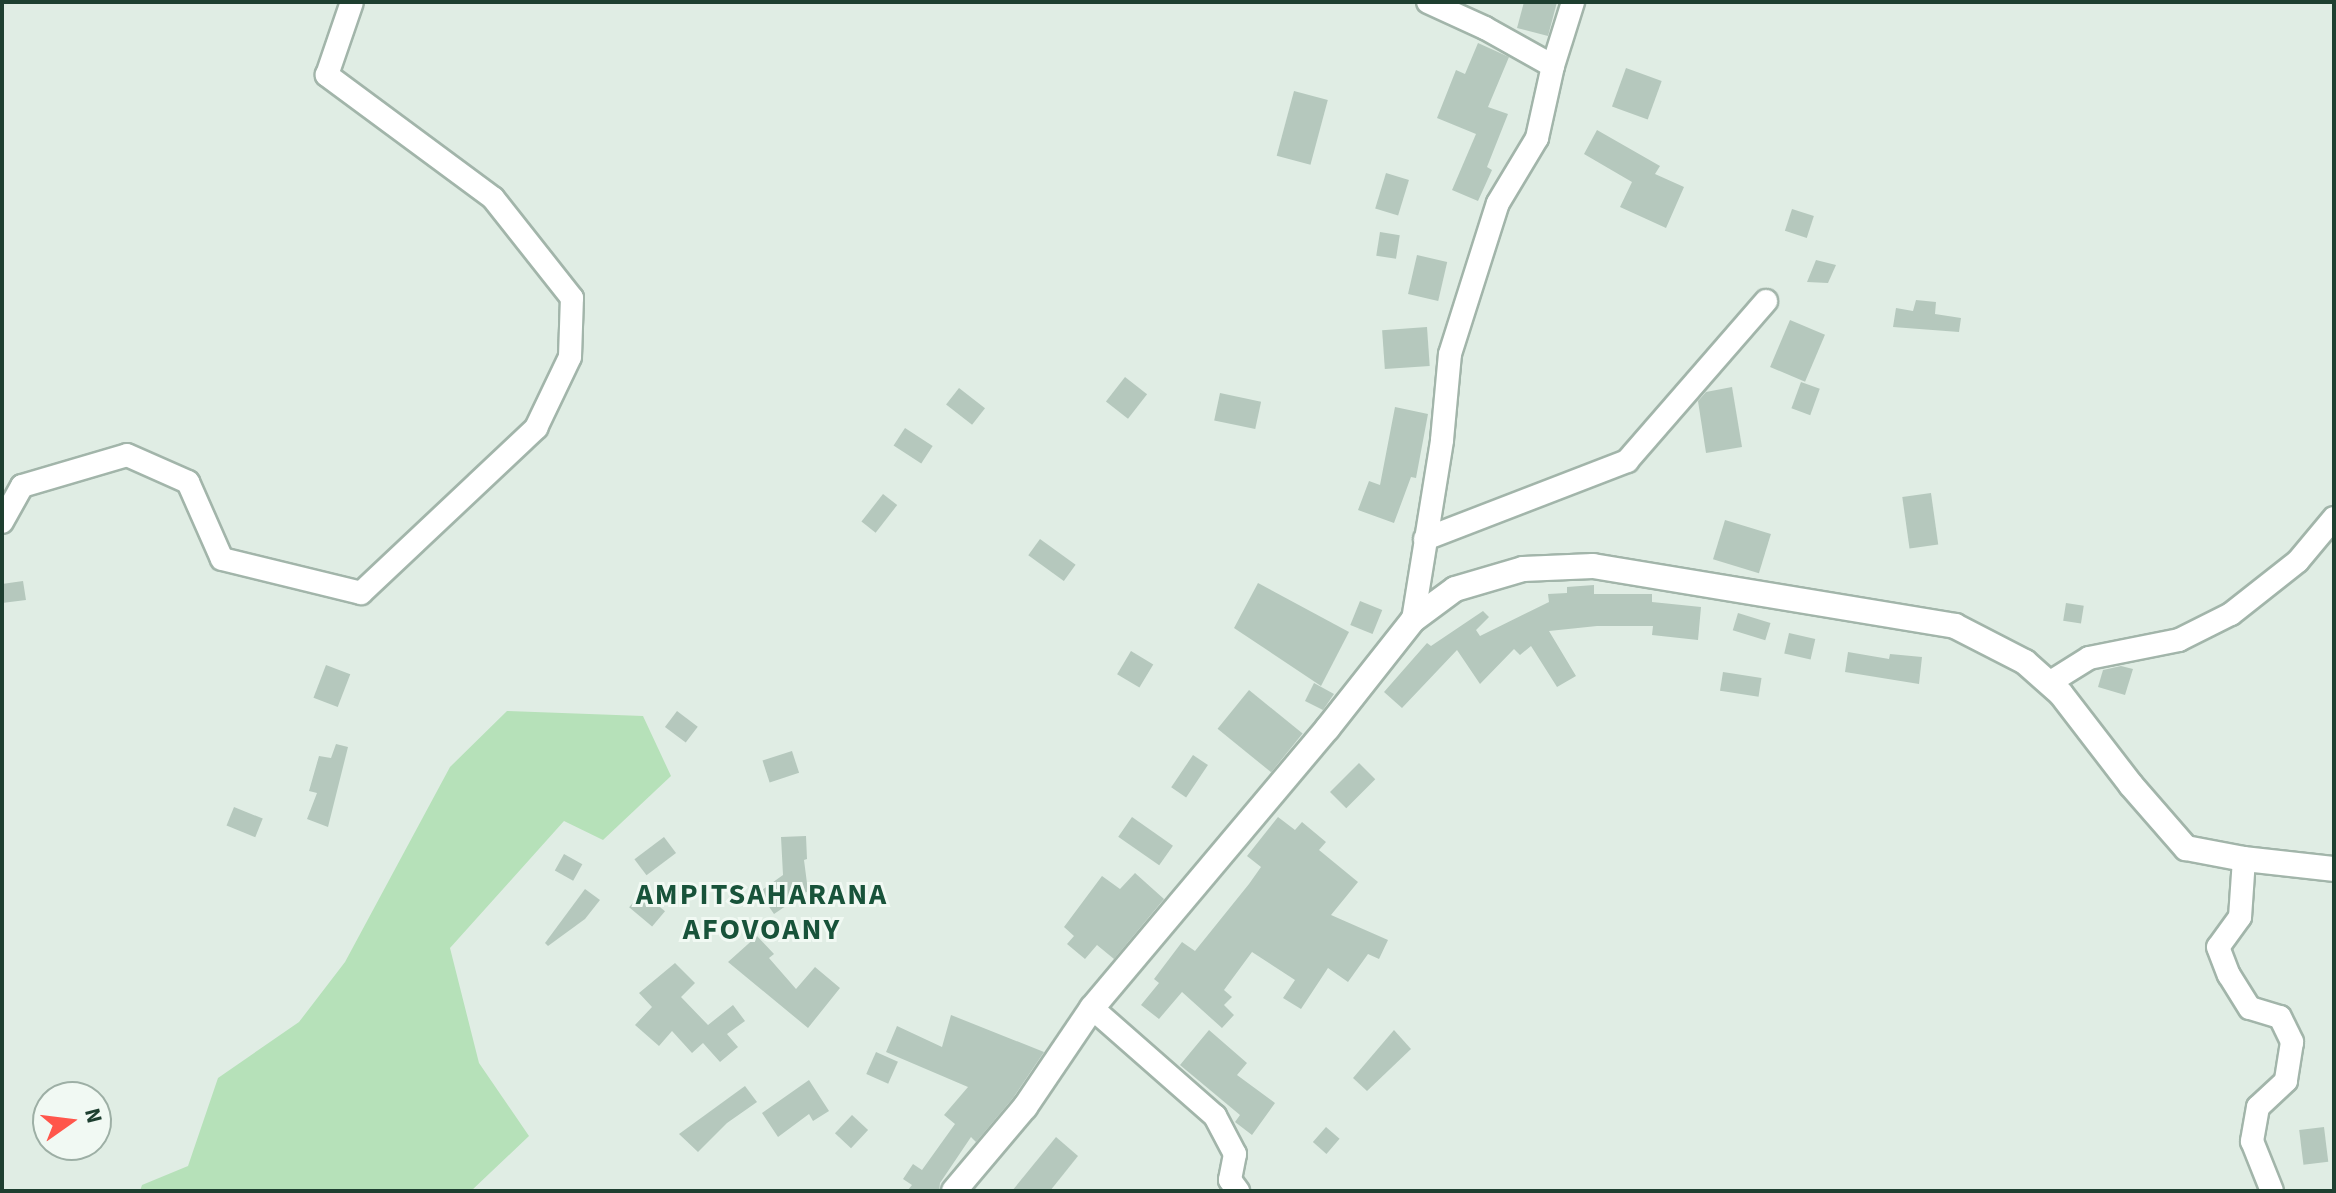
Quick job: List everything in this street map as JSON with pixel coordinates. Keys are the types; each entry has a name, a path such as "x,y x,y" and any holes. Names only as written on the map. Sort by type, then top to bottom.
{"main road":[{"path":"954,1191 1025,1107 1092,1008 1327,729 1413,620 1455,589 1523,569 1593,566 1955,626 2025,662 2049,683 2186,848 2244,859 2334,869"}],"street":[{"path":"2,522 22,486 127,455 188,482 222,559 361,593 536,428 570,357 572,298 493,198 327,75 352,2"},
{"path":"1428,2 1485,28 1553,66"},
{"path":"1413,620 1442,440 1450,354 1498,203 1537,138 1553,66 1573,2"},
{"path":"1425,539 1627,461 1766,301"},
{"path":"2049,683 2089,658 2179,640 2231,614 2298,561 2334,518"},
{"path":"2244,859 2240,917 2218,947 2229,975 2250,1008 2280,1017 2292,1042 2286,1081 2258,1107 2252,1141 2272,1191"},
{"path":"1092,1008 1215,1116 1235,1154 1230,1180 1238,1191"}],"green space":[{"path":"507,711 643,716 671,776 603,840 564,821 450,948 479,1063 529,1136 471,1191 140,1191 142,1185 188,1166 218,1078 299,1022 345,962 450,767"}],"building":[{"path":"1524,2 1557,2 1548,36 1517,28"},
{"path":"1478,43 1509,57 1488,107 1508,114 1487,167 1492,170 1478,201 1452,190 1476,134 1437,118 1456,70 1465,74"},
{"path":"1626,68 1662,81 1648,120 1612,107"},
{"path":"1294,91 1328,100 1310,165 1277,156"},
{"path":"1597,130 1660,166 1655,174 1684,187 1666,228 1620,207 1632,182 1584,154"},
{"path":"1386,173 1409,180 1398,215 1375,208"},
{"path":"1792,209 1814,216 1807,238 1785,231"},
{"path":"1380,232 1400,235 1396,259 1376,256"},
{"path":"1417,255 1447,262 1438,301 1408,294"},
{"path":"1816,260 1836,265 1828,283 1807,282"},
{"path":"1916,300 1936,302 1935,314 1961,318 1959,332 1893,327 1896,308 1913,311"},
{"path":"1790,320 1825,335 1805,382 1770,367"},
{"path":"1427,327 1430,366 1385,369 1382,330"},
{"path":"1125,377 1147,394 1128,419 1106,401"},
{"path":"1801,382 1820,389 1810,415 1791,408"},
{"path":"1732,387 1742,447 1706,453 1698,401 1706,392"},
{"path":"959,388 985,408 972,425 946,405"},
{"path":"1220,393 1261,402 1255,429 1214,420"},
{"path":"1395,407 1428,414 1416,478 1411,477 1394,523 1358,510 1369,481 1380,485"},
{"path":"905,428 933,446 921,464 894,446"},
{"path":"1931,493 1938,544 1910,549 1902,497"},
{"path":"883,494 897,505 876,533 861,522"},
{"path":"1725,520 1771,534 1759,573 1713,559"},
{"path":"1040,539 1076,565 1064,581 1028,555"},
{"path":"23,581 26,600 2,603 2,584"},
{"path":"1258,583 1349,632 1321,686 1234,628"},
{"path":"1594,585 1594,594 1652,594 1652,602 1701,607 1698,640 1652,635 1653,626 1597,626 1549,631 1576,676 1557,687 1531,646 1520,655 1514,649 1480,684 1457,650 1402,708 1384,692 1427,643 1431,646 1483,611 1489,617 1476,630 1480,636 1549,602 1548,594 1567,593 1567,587"},
{"path":"1360,601 1382,610 1373,634 1350,625"},
{"path":"2066,603 2084,606 2081,624 2063,621"},
{"path":"1738,613 1771,623 1765,640 1733,630"},
{"path":"1789,633 1815,639 1811,660 1784,653"},
{"path":"1131,651 1153,664 1139,688 1117,674"},
{"path":"1848,652 1889,659 1890,654 1922,657 1919,684 1845,672"},
{"path":"326,665 350,674 338,707 313,698"},
{"path":"2121,666 2133,669 2125,695 2098,687 2103,670"},
{"path":"1723,672 1762,678 1759,697 1720,691"},
{"path":"1314,683 1334,694 1323,710 1305,701"},
{"path":"1249,690 1303,733 1271,772 1218,729"},
{"path":"677,711 698,727 686,743 665,727"},
{"path":"336,744 348,747 328,827 307,819 317,793 309,791 319,756 331,758"},
{"path":"792,751 799,773 770,782 763,761"},
{"path":"1193,755 1208,765 1186,797 1171,787"},
{"path":"1359,763 1375,779 1346,808 1330,792"},
{"path":"234,807 263,819 255,837 227,826"},
{"path":"1132,817 1173,846 1159,865 1118,837"},
{"path":"1278,817 1295,830 1302,822 1326,842 1319,850 1358,882 1331,915 1388,940 1379,959 1368,954 1348,982 1328,968 1301,1009 1283,998 1295,980 1252,952 1224,990 1232,997 1224,1005 1234,1015 1222,1028 1182,992 1159,1019 1141,1005 1159,983 1154,979 1182,942 1195,951 1249,884 1261,867 1247,856"},
{"path":"806,836 807,859 804,860 808,891 774,914 759,892 783,875 781,837"},
{"path":"664,837 676,853 646,875 634,859"},
{"path":"564,854 582,864 573,881 555,871"},
{"path":"1135,873 1164,899 1114,959 1097,945 1085,959 1067,944 1074,936 1064,927 1102,876 1120,889"},
{"path":"585,889 600,900 585,919 548,946 545,943"},
{"path":"642,892 665,911 652,927 629,907"},
{"path":"757,936 774,954 769,958 796,989 815,967 840,988 808,1028 728,962"},
{"path":"675,963 695,983 681,997 708,1025 733,1005 745,1021 727,1034 738,1047 720,1062 703,1043 692,1053 672,1031 659,1046 635,1025 652,1007 639,993"},
{"path":"951,1015 1044,1052 1013,1098 976,1142 971,1137 940,1183 939,1191 907,1191 912,1185 903,1179 913,1164 922,1170 955,1124 944,1115 968,1087 886,1052 897,1026 942,1047"},
{"path":"1209,1030 1247,1063 1237,1075 1275,1103 1252,1135 1235,1122 1240,1115 1180,1065"},
{"path":"1394,1030 1411,1049 1367,1091 1353,1078"},
{"path":"876,1052 898,1062 888,1084 866,1074"},
{"path":"809,1080 829,1111 813,1121 809,1114 778,1137 762,1113"},
{"path":"745,1086 757,1102 727,1123 698,1152 679,1134"},
{"path":"852,1115 868,1130 851,1148 835,1133"},
{"path":"1326,1127 1340,1139 1326,1154 1313,1142"},
{"path":"2324,1127 2328,1162 2303,1165 2299,1130"},
{"path":"1056,1137 1078,1156 1050,1191 1012,1191"}],"district":[{"name":"AMPITSAHARANA AFOVOANY","path":"762,912"}]}
